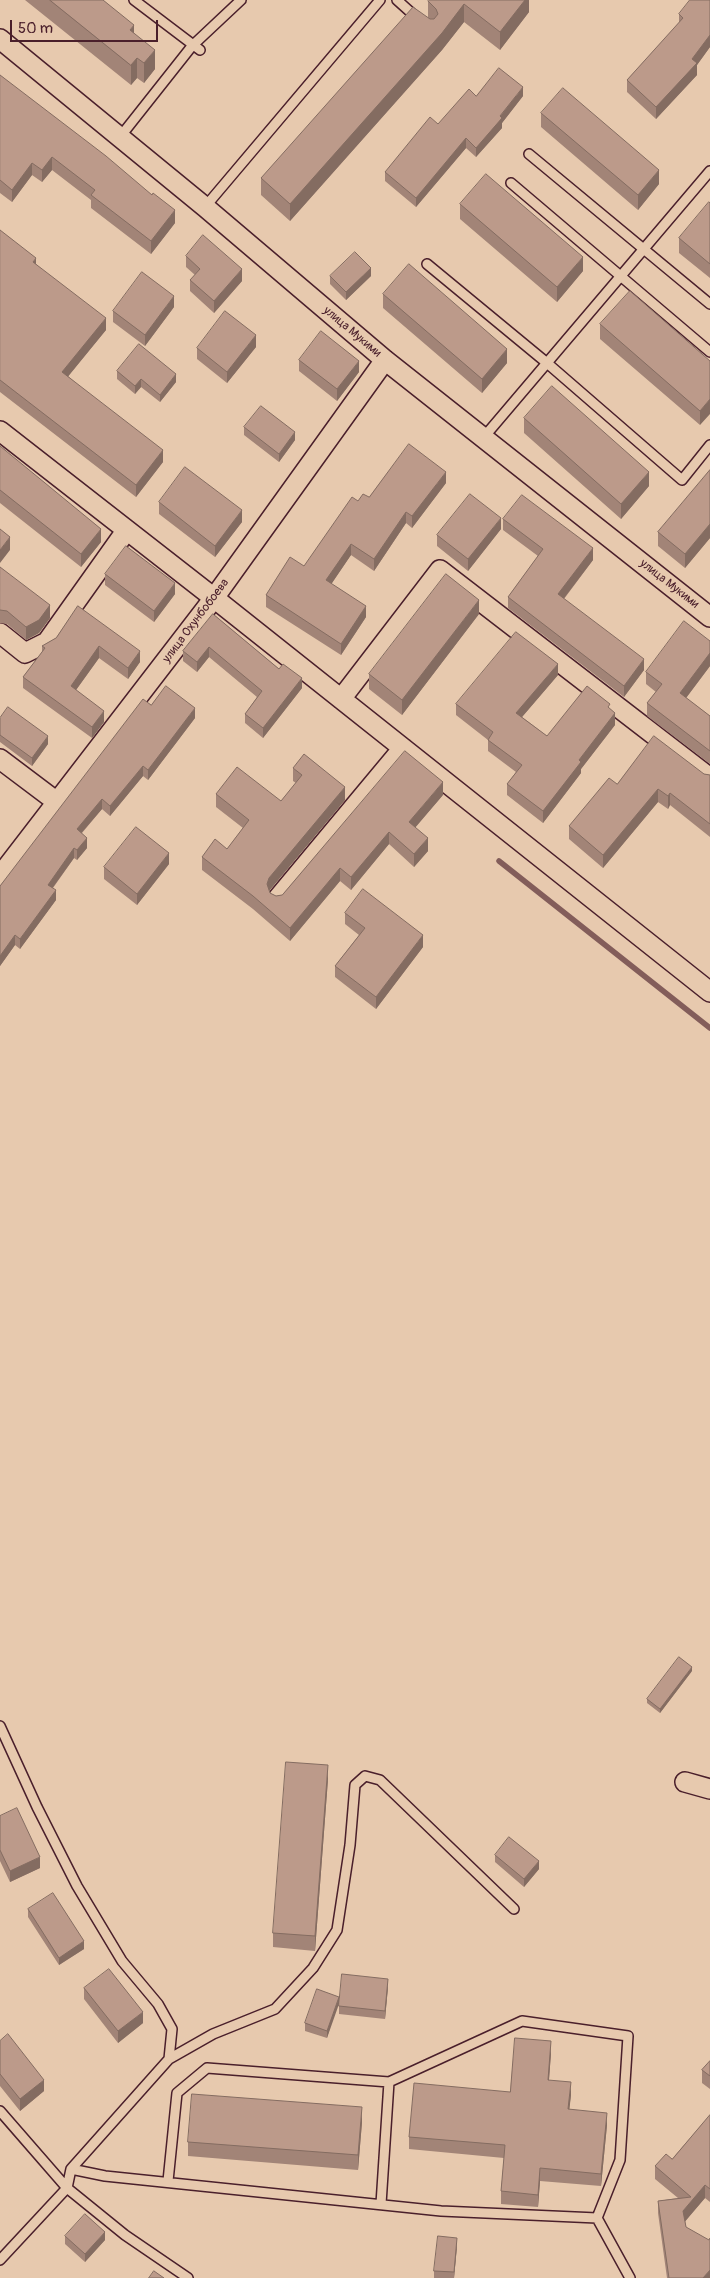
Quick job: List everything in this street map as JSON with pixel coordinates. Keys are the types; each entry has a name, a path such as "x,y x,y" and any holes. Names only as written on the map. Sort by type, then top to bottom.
{"street":[{"name":"улица Мукими","path":"0,39 385,360 708,611"},
{"name":"улица Охунбобоева","path":"0,876 214,598 385,360"},
{"path":"0,431 214,598 710,992"},
{"path":"0,633 25,653 46,642 126,531"},
{"path":"341,699 440,570 710,778"},
{"path":"278,898 403,748"},
{"path":"0,759 57,802"},
{"path":"685,1782 710,1789"}],"lane":[{"path":"134,0 196,48"},
{"path":"120,138 196,48 241,0"},
{"path":"205,208 380,0"},
{"path":"397,0 425,25"},
{"path":"529,154 710,304"},
{"path":"484,437 710,171"},
{"path":"511,182 710,352"},
{"path":"427,264 548,363 682,480 710,445"},
{"path":"0,1726 77,1886 122,1961 158,2004 172,2029 169,2059"},
{"path":"0,2260 67,2188 71,2169 169,2059 212,2034 275,2009 313,1968 337,1930 350,1845 355,1785 365,1776 380,1780 514,1909"},
{"path":"168,2181 177,2093 207,2068 389,2082 522,2021 628,2036 620,2160 597,2218"},
{"path":"381,2204 389,2082"},
{"path":"0,2111 67,2188 125,2235 188,2278"},
{"path":"71,2169 105,2176 168,2181 441,2211 597,2218"},
{"path":"597,2218 630,2278"}],"building":[{"path":"50,0 103,0 134,25 130,30 155,50 144,63 137,58 131,65"},
{"path":"429,0 525,0 500,32 464,4 442,33 290,204 261,178 413,7 430,19 434,19 438,14"},
{"path":"690,0 710,0 710,35 692,59 697,63 656,107 627,80 683,18 679,14"},
{"path":"499,68 523,87 500,116 502,118 476,148 466,138 416,198 385,172 430,117 438,124 469,89 476,96"},
{"path":"0,75 106,156 152,195 153,193 175,210 151,241 91,195 95,190 52,157 42,170 32,163 12,190 0,180"},
{"path":"563,88 659,170 638,195 541,113"},
{"path":"486,174 583,257 557,287 460,204"},
{"path":"710,203 710,264 679,238"},
{"path":"0,230 36,258 33,262 106,318 62,372 163,450 136,485 0,380"},
{"path":"203,235 242,269 214,301 190,280 200,269 186,256"},
{"path":"355,252 371,268 346,292 330,276"},
{"path":"409,264 507,349 482,379 383,294"},
{"path":"142,272 174,296 145,335 113,311"},
{"path":"630,291 710,361 710,399 700,411 600,324"},
{"path":"225,311 256,335 227,372 197,348"},
{"path":"321,331 359,361 337,389 299,360"},
{"path":"139,344 176,374 160,395 141,379 135,386 117,371"},
{"path":"552,386 649,472 621,504 524,418"},
{"path":"261,406 295,432 279,454 244,427"},
{"path":"409,444 446,472 412,516 406,512 374,559 351,544 326,580 366,606 341,644 266,595 290,557 304,566 352,497 358,501 363,494 369,497"},
{"path":"0,446 101,529 81,554 0,490"},
{"path":"185,467 242,510 215,546 159,502"},
{"path":"710,470 710,524 685,554 658,532"},
{"path":"470,494 501,518 468,559 437,535"},
{"path":"522,495 593,548 558,594 644,659 624,686 508,597 543,549 503,519"},
{"path":"0,529 10,537 0,550"},
{"path":"126,546 175,583 154,611 105,574"},
{"path":"0,567 50,605 39,620 26,627 7,611 0,610"},
{"path":"446,574 479,600 402,700 369,674"},
{"path":"78,606 140,651 128,668 99,646 71,686 104,711 92,727 23,677 45,648 42,646 56,638"},
{"path":"213,614 279,669 283,664 302,678 263,728 245,714 262,691 209,647 197,662 183,651"},
{"path":"684,621 710,641 710,653 680,693 710,716 710,751 647,703 662,684 646,672"},
{"path":"516,632 558,664 516,713 547,736 587,686 610,704 608,707 615,713 579,760 581,762 543,811 507,784 522,765 488,740 493,732 456,704"},
{"path":"166,686 195,708 148,770 143,766 110,806 102,799 77,829 87,838 77,850 74,848 48,885 56,890 20,939 15,935 0,956 0,886 143,699 151,705"},
{"path":"8,707 48,736 32,758 0,735 0,718"},
{"path":"654,736 704,774 710,775 710,824 670,793 668,796 658,789 603,855 569,826 609,778 617,784"},
{"path":"405,751 443,782 409,822 428,838 414,854 389,832 351,877 340,868 290,928 253,896 202,857 215,839 227,849 249,820 216,794 237,767 281,801 302,775 293,768 304,754 345,787 269,878 267,884 270,893 276,896 282,895"},
{"path":"136,827 169,853 137,894 104,867"},
{"path":"363,889 423,935 376,997 335,966 365,928 345,913"},
{"path":"679,1657 692,1667 660,1709 647,1699"},
{"path":"286,1762 328,1765 315,1936 273,1933"},
{"path":"17,1808 40,1857 10,1871 0,1850 0,1816"},
{"path":"509,1837 539,1861 524,1879 495,1855"},
{"path":"53,1893 84,1941 59,1958 28,1909"},
{"path":"109,1969 143,2012 118,2031 84,1988"},
{"path":"342,1974 388,1979 385,2011 339,2006"},
{"path":"317,1989 339,1997 327,2031 305,2023"},
{"path":"8,2034 44,2080 20,2099 0,2074 0,2041"},
{"path":"515,2038 551,2041 548,2080 571,2082 568,2109 607,2113 601,2174 540,2168 538,2195 501,2191 505,2145 409,2137 414,2083 510,2092"},
{"path":"710,2061 710,2076 702,2070"},
{"path":"192,2094 362,2107 358,2155 188,2142"},
{"path":"710,2115 710,2189 705,2185 683,2211 686,2227 709,2240 710,2238 710,2270 703,2278 669,2278 658,2201 691,2197 655,2166 666,2154 672,2159"},
{"path":"85,2214 105,2232 85,2254 65,2236"},
{"path":"438,2236 457,2238 454,2272 434,2271"},
{"path":"154,2271 164,2278 149,2278"}],"waterway":[{"path":"499,861 710,1028"}]}
